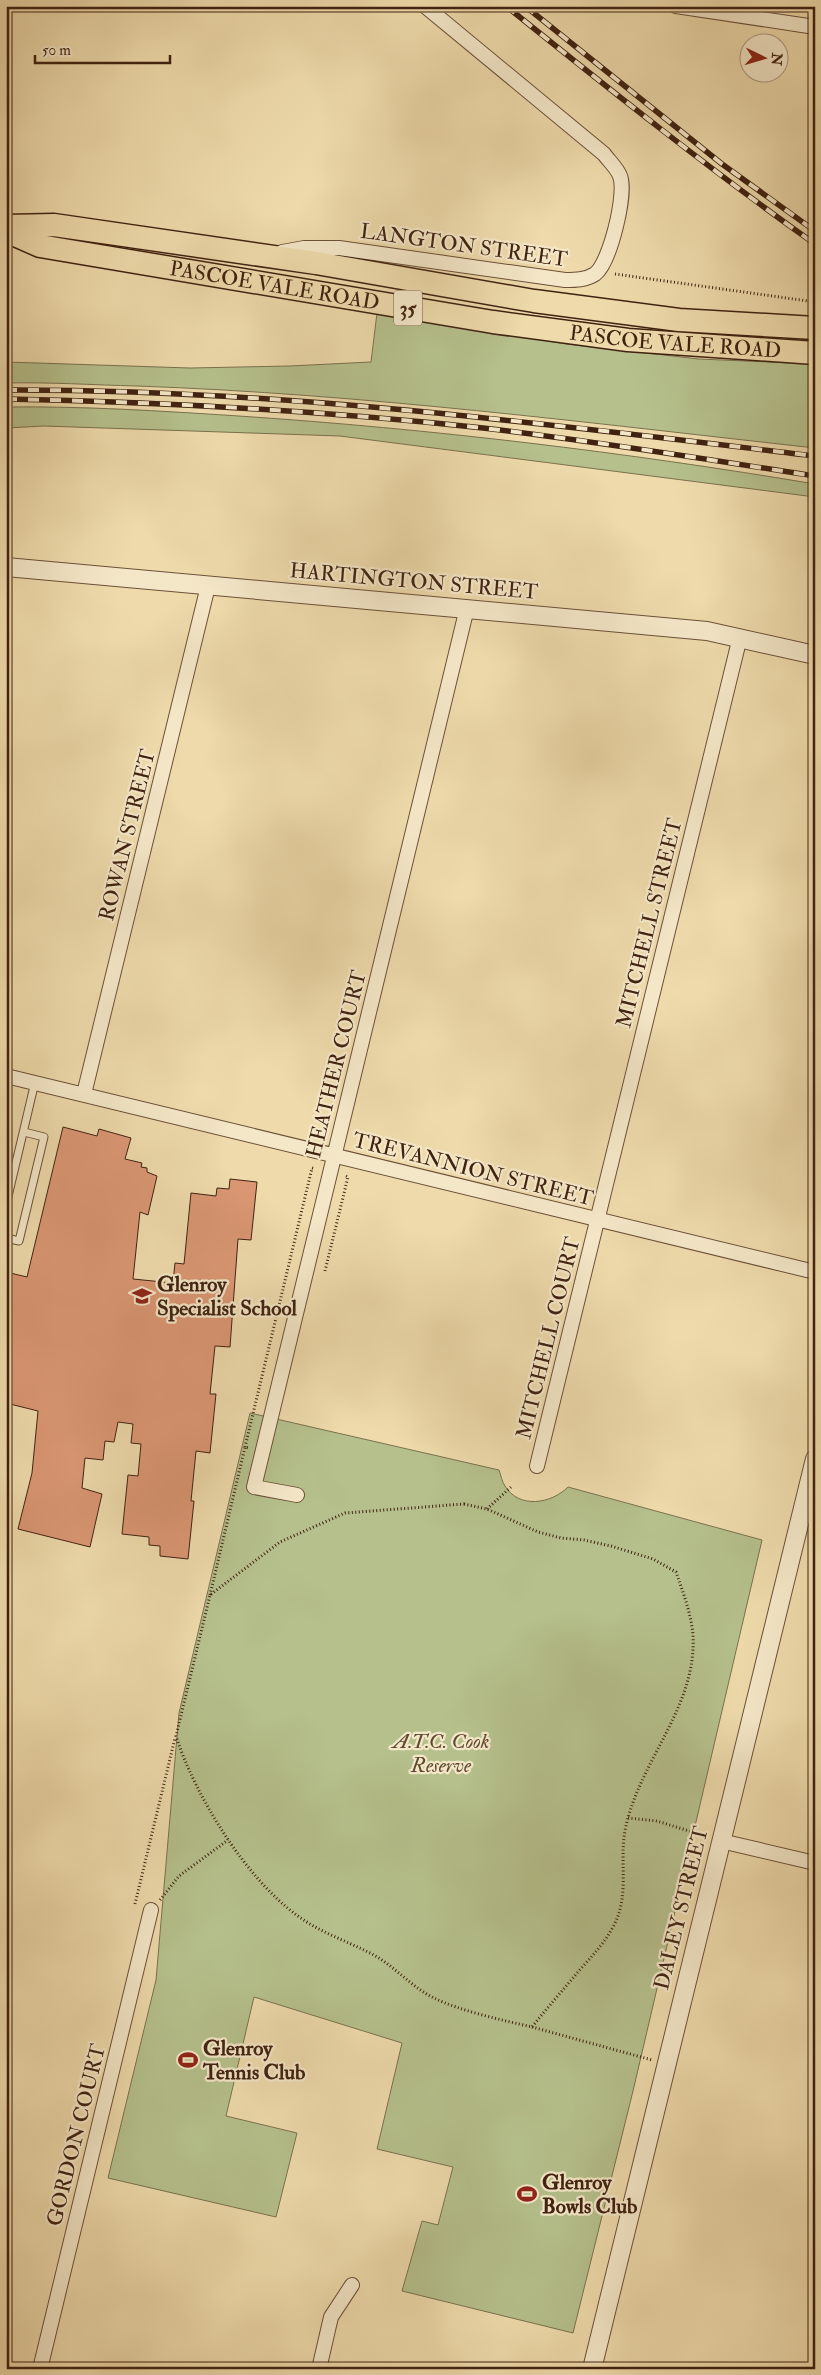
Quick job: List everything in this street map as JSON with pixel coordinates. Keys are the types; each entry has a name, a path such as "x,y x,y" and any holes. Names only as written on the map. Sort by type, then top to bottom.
{"main road":[{"name":"PASCOE VALE ROAD","path":"6,226 54,224 264,256 534,301 659,318 815,328"},
{"name":"PASCOE VALE ROAD","path":"6,231 40,246 493,322 628,340 815,353"}],"street":[{"path":"425,6 604,154 620,174 621,189 616,223 603,265"},
{"path":"676,6 815,27"},
{"name":"LANGTON STREET","path":"264,256 304,248 339,248 565,280 587,278 595,274 603,265"},
{"name":"HARTINGTON STREET","path":"6,567 707,631 815,655"},
{"name":"ROWAN STREET","path":"84,1094 208,586"},
{"name":"HEATHER COURT","path":"297,1495 254,1487 467,608"},
{"name":"MITCHELL STREET","path":"597,1219 740,637"},
{"name":"TREVANNION STREET","path":"6,1076 815,1272"},
{"name":"MITCHELL COURT","path":"537,1466 597,1219"},
{"name":"DALEY STREET","path":"592,2369 815,1459"},
{"path":"721,1841 815,1863"},
{"name":"GORDON COURT","path":"40,2369 151,1910"},
{"path":"319,2369 332,2317 352,2285"}],"lane":[{"path":"6,1205 34,1082"},
{"path":"6,1238 19,1241 44,1137 24,1132"}],"path":[{"path":"603,265 610,274 815,302"},
{"path":"487,1509 512,1488"},
{"path":"532,2027 607,1939 622,1907 624,1883 622,1852 628,1818 639,1784 678,1709 687,1684 693,1635 688,1606 676,1572 653,1559 611,1546 584,1540 561,1538 538,1532 487,1509 464,1504 344,1513 280,1542 210,1596 176,1736 182,1757 228,1840 280,1902 320,1930 378,1958 432,1998 532,2027 666,2064"},
{"path":"628,1818 657,1821 721,1841"},
{"path":"151,1910 179,1876 228,1840"}],"green space":[{"path":"377,313 567,344 699,359 815,364 815,448 476,411 307,396 137,386 6,383 6,362 190,368 371,362"},
{"path":"6,407 93,408 210,414 311,421 528,443 743,472 815,484 815,497 340,436 44,426 6,428"},
{"name":"A.T.C. Cook Reserve","path":"250,1413 499,1470 504,1484 511,1493 527,1501 535,1502 553,1497 568,1487 762,1540 633,2091 573,2333 402,2291 422,2221 438,2225 453,2167 377,2149 402,2043 254,1997 226,2116 297,2133 276,2217 108,2178 156,1980 179,1713"}],"building":[{"path":"63,1127 97,1136 99,1129 131,1138 125,1159 142,1163 141,1167 147,1168 147,1172 157,1176 148,1215 140,1212 133,1279 173,1283 175,1263 184,1264 191,1193 216,1196 217,1188 229,1189 230,1179 257,1182 251,1240 238,1239 230,1347 215,1346 210,1394 216,1394 210,1453 196,1451 191,1501 194,1501 188,1559 160,1556 160,1546 149,1545 149,1537 122,1534 128,1475 138,1476 141,1444 131,1443 133,1424 118,1422 114,1442 105,1441 103,1460 85,1458 82,1488 102,1494 90,1547 18,1529 32,1473 38,1411 6,1403 6,1272 27,1277"}],"railway":[{"path":"506,6 621,98 775,216 815,244"},
{"path":"525,6 722,164 815,231"},
{"path":"6,390 108,391 310,402 512,421 815,456"},
{"path":"6,399 126,402 245,408 424,422 566,439 815,476"}],"place":[{"name":"Glenroy Specialist School","path":"142,1296"},
{"name":"Glenroy Tennis Club","path":"188,2060"},
{"name":"Glenroy Bowls Club","path":"527,2194"}]}
